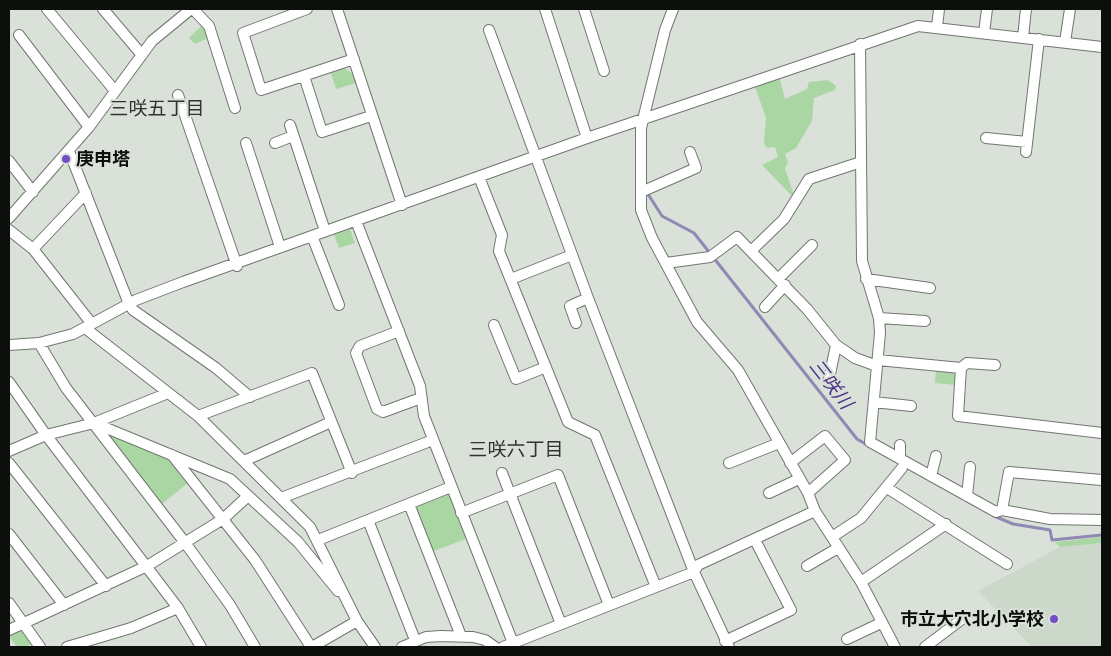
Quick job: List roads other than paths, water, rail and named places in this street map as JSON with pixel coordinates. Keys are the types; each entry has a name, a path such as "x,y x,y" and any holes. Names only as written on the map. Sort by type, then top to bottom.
{"street":[{"path":"47,9 115,91"},
{"path":"103,9 142,55"},
{"path":"9,218 90,127 158,35 192,9 209,26 235,108"},
{"path":"307,9 243,33 261,90 354,59"},
{"path":"337,9 402,205"},
{"path":"545,9 587,138"},
{"path":"584,9 604,71"},
{"path":"673,9 665,30 641,128 641,210 652,238 697,322 738,370 808,493 815,511 860,582 895,647"},
{"path":"937,26 940,9"},
{"path":"984,33 987,9"},
{"path":"1023,37 1026,9"},
{"path":"1065,42 1070,9"},
{"path":"9,344 39,343 73,334 129,304 182,282 587,138 860,44 918,26 937,26 1102,47"},
{"path":"488,30 588,298 694,572 727,644 791,610 754,540"},
{"path":"19,35 90,127"},
{"path":"986,138 1027,147 1039,39"},
{"path":"860,44 862,260 878,318 880,333 870,442 903,464 932,476 996,512 1002,510 1050,519 1102,520"},
{"path":"304,76 322,132 371,116"},
{"path":"178,95 236,264"},
{"path":"290,125 325,231"},
{"path":"275,143 294,136"},
{"path":"246,143 280,247"},
{"path":"68,151 133,310 216,368 250,397"},
{"path":"641,192 696,168 690,152"},
{"path":"9,161 33,192"},
{"path":"751,251 784,219 809,179 861,162"},
{"path":"479,177 502,235 499,251 568,422 596,435 656,587"},
{"path":"33,249 86,193"},
{"path":"356,221 420,386 424,416 508,645 694,572 698,565 815,511"},
{"path":"9,230 33,249 88,326 198,416 310,527 357,621 375,647"},
{"path":"312,236 339,305"},
{"path":"666,263 710,257 737,237 782,282 836,345 855,358 877,363 961,368"},
{"path":"764,307 812,245"},
{"path":"510,279 572,255"},
{"path":"866,279 930,288"},
{"path":"576,323 570,306 588,298"},
{"path":"878,318 925,321"},
{"path":"494,325 516,379 546,367"},
{"path":"399,331 360,346 356,353 377,409 383,412 421,398"},
{"path":"39,343 66,388 186,544 230,605 255,647"},
{"path":"829,379 836,345"},
{"path":"995,365 967,362 961,368 958,416 1102,432"},
{"path":"198,416 312,373 352,472"},
{"path":"9,382 12,392 178,608 202,647"},
{"path":"9,451 46,435 94,423 168,393"},
{"path":"874,402 911,406"},
{"path":"244,461 331,422"},
{"path":"94,423 170,452 230,479 303,550 346,600"},
{"path":"790,463 825,436 845,460 808,493"},
{"path":"282,498 433,440"},
{"path":"729,462 779,443"},
{"path":"832,537 861,518 887,488 903,464 900,445"},
{"path":"170,452 255,560 311,647 357,621"},
{"path":"932,476 936,456"},
{"path":"9,463 106,586"},
{"path":"967,496 970,467"},
{"path":"1002,510 1009,472 1102,480"},
{"path":"502,473 561,624"},
{"path":"461,513 558,475 609,605"},
{"path":"769,493 799,479"},
{"path":"303,550 368,520 451,487"},
{"path":"887,488 1007,564"},
{"path":"9,630 147,566 186,544 223,519 248,496"},
{"path":"409,504 461,636"},
{"path":"368,520 415,640"},
{"path":"860,582 946,524"},
{"path":"9,534 64,605"},
{"path":"807,566 838,548"},
{"path":"9,602 40,647"},
{"path":"67,647 131,628 178,608"},
{"path":"925,647 962,619"},
{"path":"848,639 881,623"},
{"path":"402,647 415,640 440,636 461,636 485,640 495,647"}],"waterway":[{"name":"三咲川","path":"646,191 662,216 694,233 857,439 869,446"},
{"name":"三咲川","path":"994,516 1013,524 1050,530 1052,540 1102,535"}],"place":[{"name":"庚申塔","path":"66,159"},
{"name":"市立大穴北小学校","path":"1054,619"}],"district":[{"name":"三咲五丁目","path":"157,109"},
{"name":"三咲六丁目","path":"516,450"}]}
